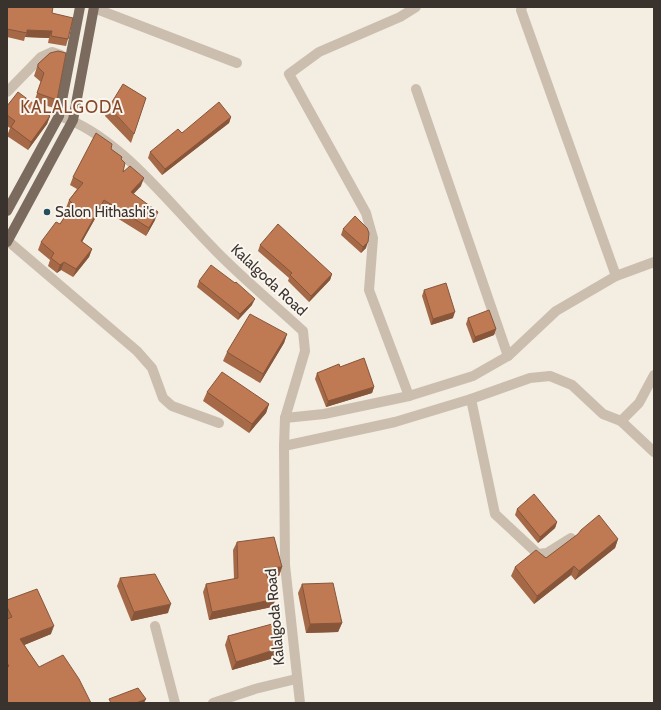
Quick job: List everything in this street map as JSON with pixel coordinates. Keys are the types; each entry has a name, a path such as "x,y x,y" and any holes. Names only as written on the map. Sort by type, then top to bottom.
{"main road":[{"path":"7,211 59,116 80,7"},
{"path":"7,241 73,120 94,7"}],"street":[{"path":"94,7 237,63"},
{"path":"409,396 369,290 373,238 366,213 289,74 319,52 400,17 416,7"},
{"path":"522,7 521,10 616,276"},
{"path":"7,92 41,57 52,52 71,58"},
{"path":"416,89 508,356"},
{"name":"Kalalgoda Road","path":"59,116 73,120 121,153 215,250 303,331 305,351 285,418 284,446 285,565 296,679 300,703"},
{"path":"7,241 137,351 152,368 163,398 172,406 219,423"},
{"path":"285,418 324,414 409,396 473,376 508,356 556,312 616,276 654,262"},
{"path":"621,421 639,403 654,375"},
{"path":"284,446 395,422 472,399 530,378 550,376 572,385 603,414 621,421 651,447 654,452"},
{"path":"472,399 495,514 538,554 547,553 571,538"},
{"path":"155,626 175,703"},
{"path":"213,703 255,689 296,679"}],"building":[{"path":"7,7 53,7 52,13 73,18 68,39 51,36 52,31 27,30 27,33 7,29"},
{"path":"58,51 66,53 57,100 37,93 44,73 38,67 38,64 50,53"},
{"path":"123,84 146,98 134,134 109,107"},
{"path":"18,92 50,116 31,142 11,127 15,121 7,115 7,106"},
{"path":"219,102 231,117 165,169 150,152 178,129 182,133"},
{"path":"96,133 112,144 111,149 122,157 121,159 125,163 123,172 130,166 144,178 131,192 158,212 149,228 104,200 81,241 92,249 76,269 64,262 60,265 51,258 54,253 41,242 56,222 60,224 73,204 69,200 83,183 73,177"},
{"path":"355,216 367,228 369,233 368,242 363,247 343,229"},
{"path":"278,224 332,274 311,296 290,275 292,273 260,245"},
{"path":"211,265 235,283 236,282 255,299 240,314 199,281"},
{"path":"446,283 455,312 433,319 424,290"},
{"path":"489,310 496,329 475,337 468,318"},
{"path":"250,314 287,334 263,374 227,352"},
{"path":"364,358 374,387 328,401 317,373 339,364 340,367"},
{"path":"222,372 269,404 252,424 207,392"},
{"path":"534,494 557,522 540,537 517,509"},
{"path":"599,515 618,539 579,571 574,566 537,596 515,567 536,550 546,558 578,534"},
{"path":"274,537 282,567 264,568 276,599 212,612 206,584 238,578 237,542"},
{"path":"155,574 171,604 134,612 120,578"},
{"path":"333,583 342,623 310,624 302,584"},
{"path":"37,589 54,626 20,639 39,667 63,655 79,679 91,703 7,703 7,668 9,666 7,663 7,619 12,617 7,607 7,600"},
{"path":"272,624 280,648 236,662 228,636"},
{"path":"138,688 146,699 136,703 111,703 109,699"}],"place":[{"name":"Salon Hithashi's","path":"47,212"}],"district":[{"name":"KALALGODA","path":"72,107"}]}
